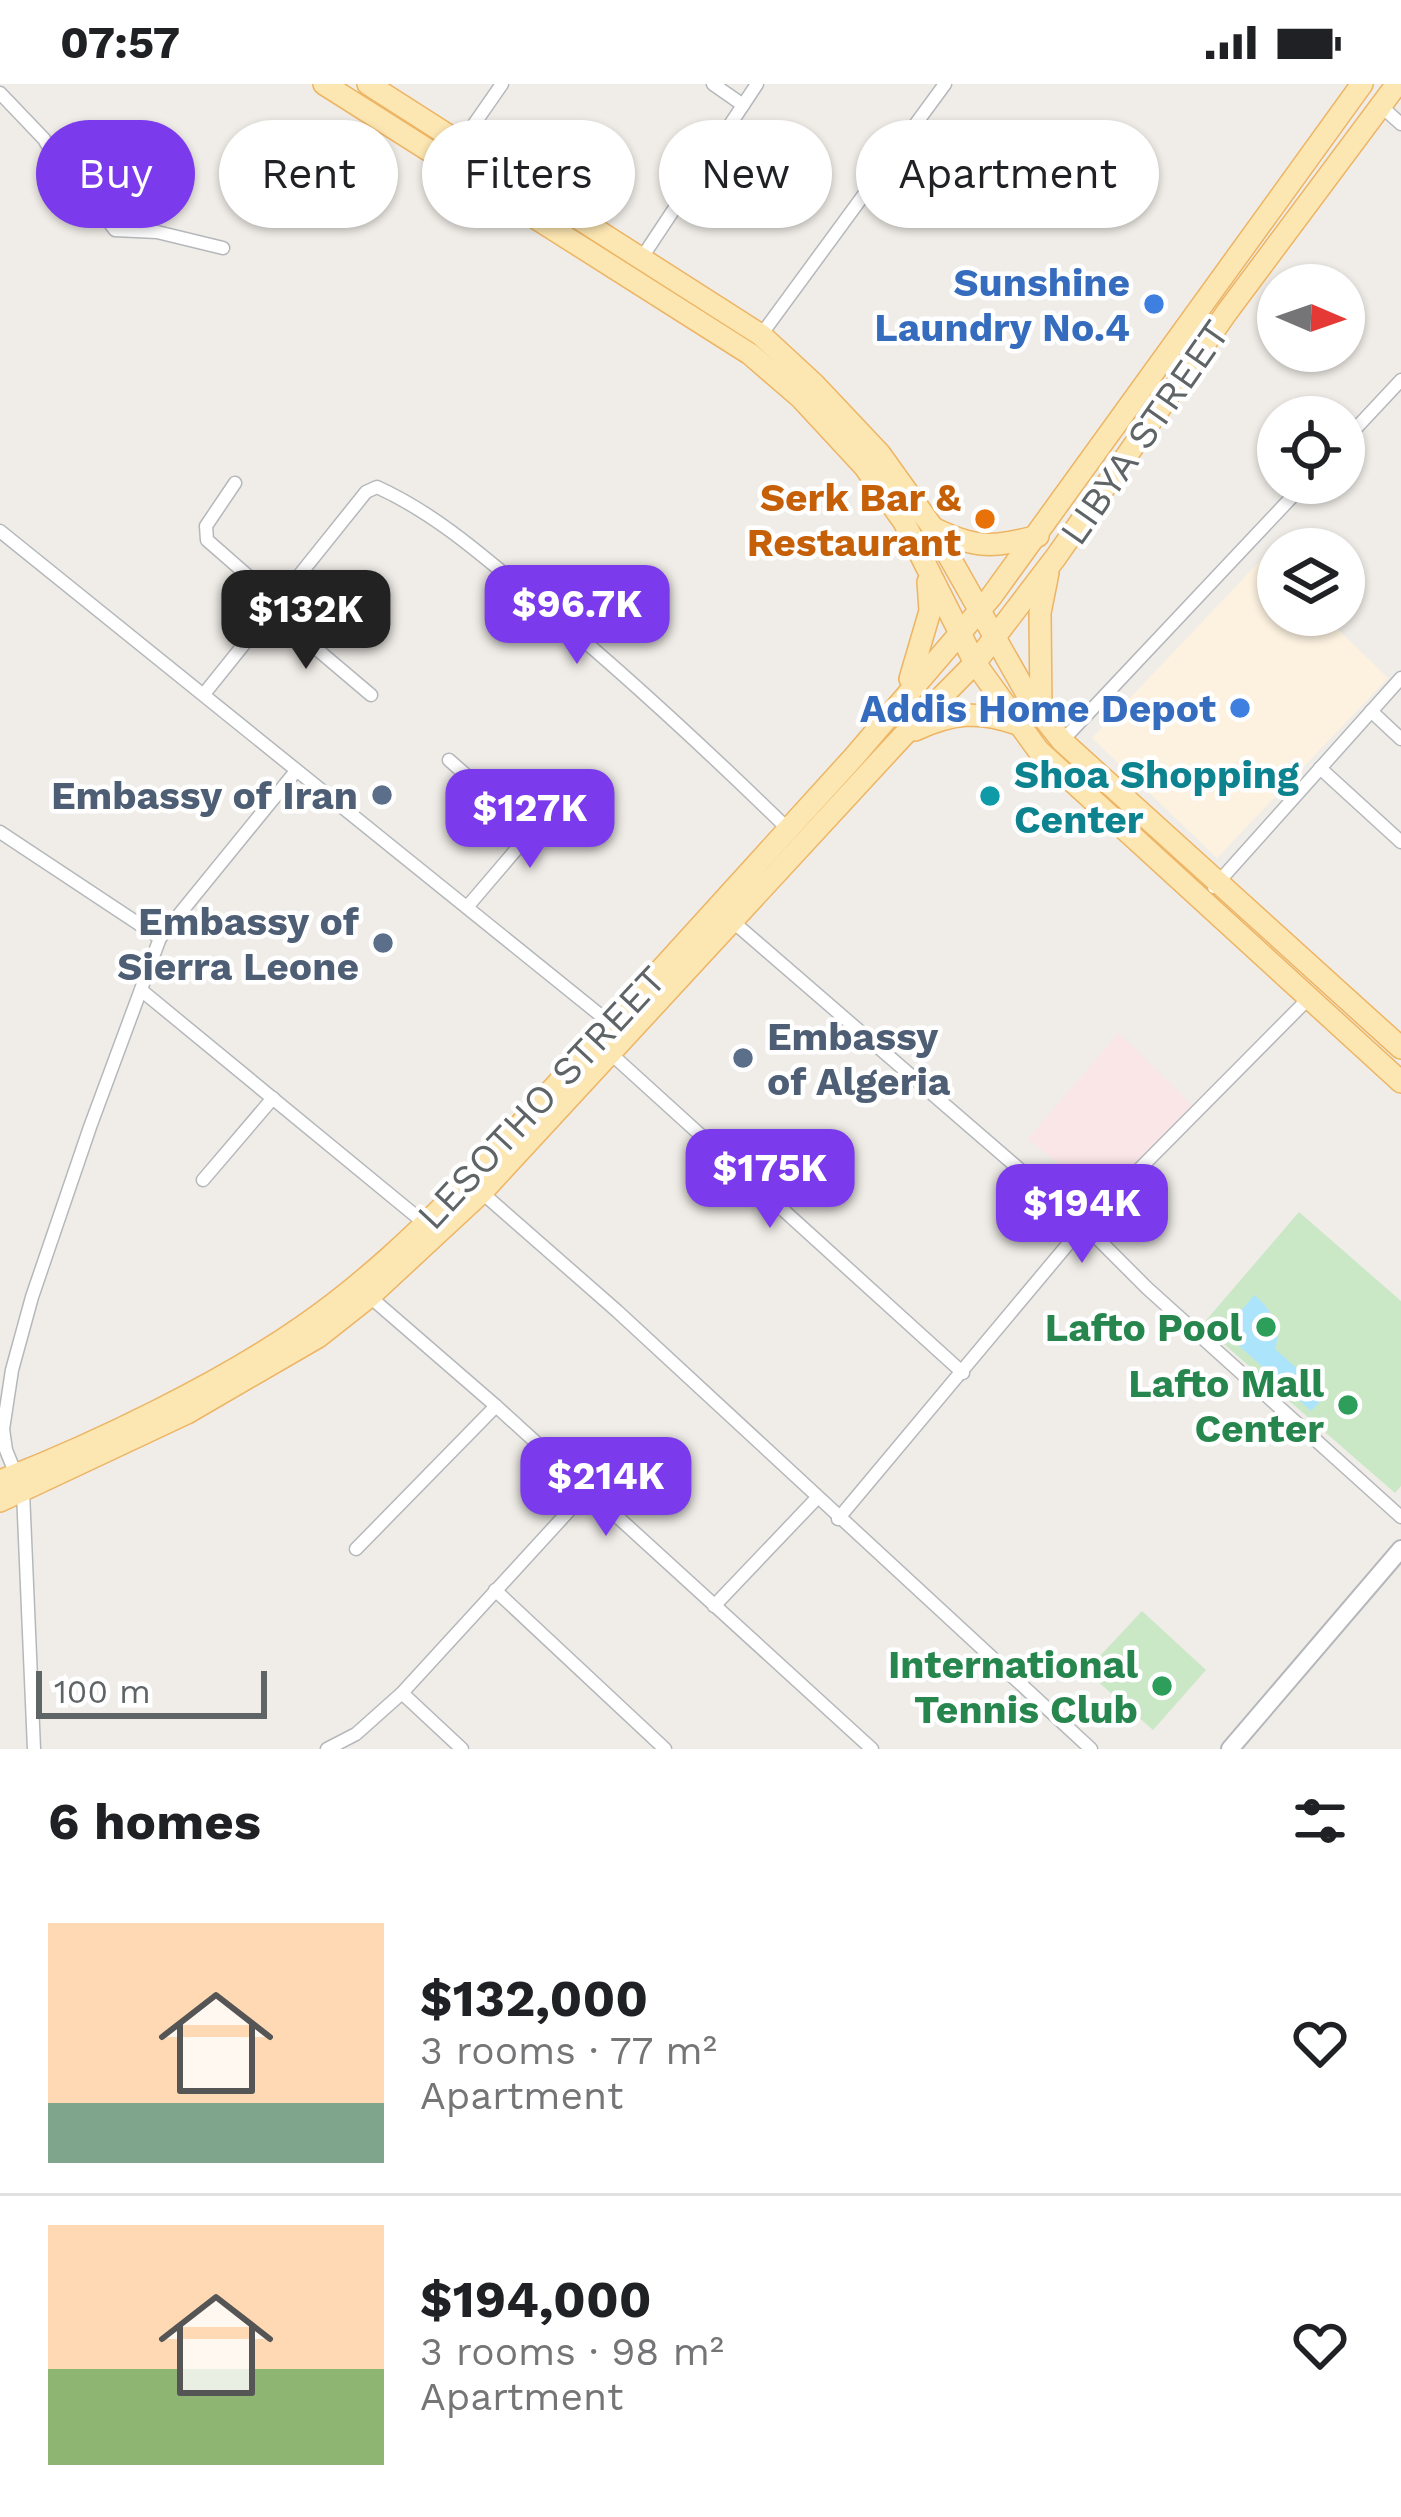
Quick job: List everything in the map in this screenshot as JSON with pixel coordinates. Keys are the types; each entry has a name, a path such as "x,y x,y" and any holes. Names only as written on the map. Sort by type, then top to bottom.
{"main road":[{"path":"324,84 750,354 801,398 864,466 904,522 975,663 1018,724 1069,781 1401,1048"},
{"path":"368,84 426,120"},
{"name":"LIBYA STREET","path":"984,604 1038,536 1362,84"},
{"name":"LIBYA STREET","path":"975,663 1397,84"},
{"path":"592,228 761,335 880,454 984,604 994,637 1062,741 1309,998 1401,1082"},
{"path":"934,528 957,539 998,547 1038,536"},
{"path":"1042,716 1040,613 1050,566"},
{"path":"902,698 919,657 930,611 927,569"},
{"name":"LESOTHO STREET","path":"0,1501 13,1482 187,1413 318,1337 363,1289 476,1187 724,914 788,828 984,604"},
{"name":"LESOTHO STREET","path":"724,914 804,845 975,663"},
{"path":"902,737 943,718 970,713 991,714 1018,724"}],"street":[{"path":"477,120 502,84"},
{"path":"712,84 743,105"},
{"path":"641,260 757,84"},
{"path":"761,335 945,84"},
{"path":"0,92 44,139 68,182 88,194 115,230 157,232 223,248"},
{"path":"1382,107 1401,124"},
{"path":"1365,419 1401,380"},
{"path":"235,483 206,526 206,540 371,695"},
{"path":"204,694 367,492 377,487 466,542 568,626 804,845"},
{"path":"1062,741 1284,504"},
{"path":"0,531 468,906 964,1373"},
{"path":"1209,892 1401,678"},
{"path":"1371,711 1401,740"},
{"path":"449,760 531,832"},
{"path":"1320,768 1401,842"},
{"path":"34,1749 13,1482 3,1429 12,1370 32,1297 160,938 296,771"},
{"path":"468,906 555,804"},
{"path":"0,832 160,938"},
{"path":"724,914 1084,1225 1147,1288 1401,1517"},
{"path":"141,990 432,1230"},
{"path":"838,1519 1084,1225 1309,998"},
{"path":"203,1180 274,1098"},
{"path":"476,1187 1091,1749"},
{"path":"363,1289 872,1749"},
{"path":"356,1549 496,1406"},
{"path":"327,1749 356,1734 402,1693 588,1490"},
{"path":"714,1606 817,1499"},
{"path":"1230,1749 1401,1549"},
{"path":"495,1590 665,1749"},
{"path":"402,1693 462,1749"}],"shaded area":[{"name":"Addis Home Depot","path":"1257,564 1257,636 1345,636 1388,678 1217,858 1092,738"},
{"path":"1119,1033 1192,1105 1103,1198 1028,1139"}],"green space":[{"name":"Lafto Mall Center","path":"1299,1212 1401,1301 1401,1486 1395,1493 1202,1325"},
{"name":"International Tennis Club","path":"1142,1611 1206,1670 1153,1730 1086,1671"}],"water":[{"path":"1254,1295 1274,1319 1275,1349 1327,1395 1311,1411 1224,1332"}],"place":[{"name":"Sunshine Laundry No.4","path":"1154,304"},
{"name":"Serk Bar & Restaurant","path":"985,519"},
{"name":"Addis Home Depot","path":"1240,708"},
{"name":"Embassy of Iran","path":"382,795"},
{"name":"Shoa Shopping Center","path":"990,796"},
{"name":"Embassy of Sierra Leone","path":"383,943"},
{"name":"Embassy of Algeria","path":"743,1058"},
{"name":"Lafto Pool","path":"1266,1327"},
{"name":"Lafto Mall Center","path":"1348,1405"},
{"name":"International Tennis Club","path":"1162,1686"}]}
